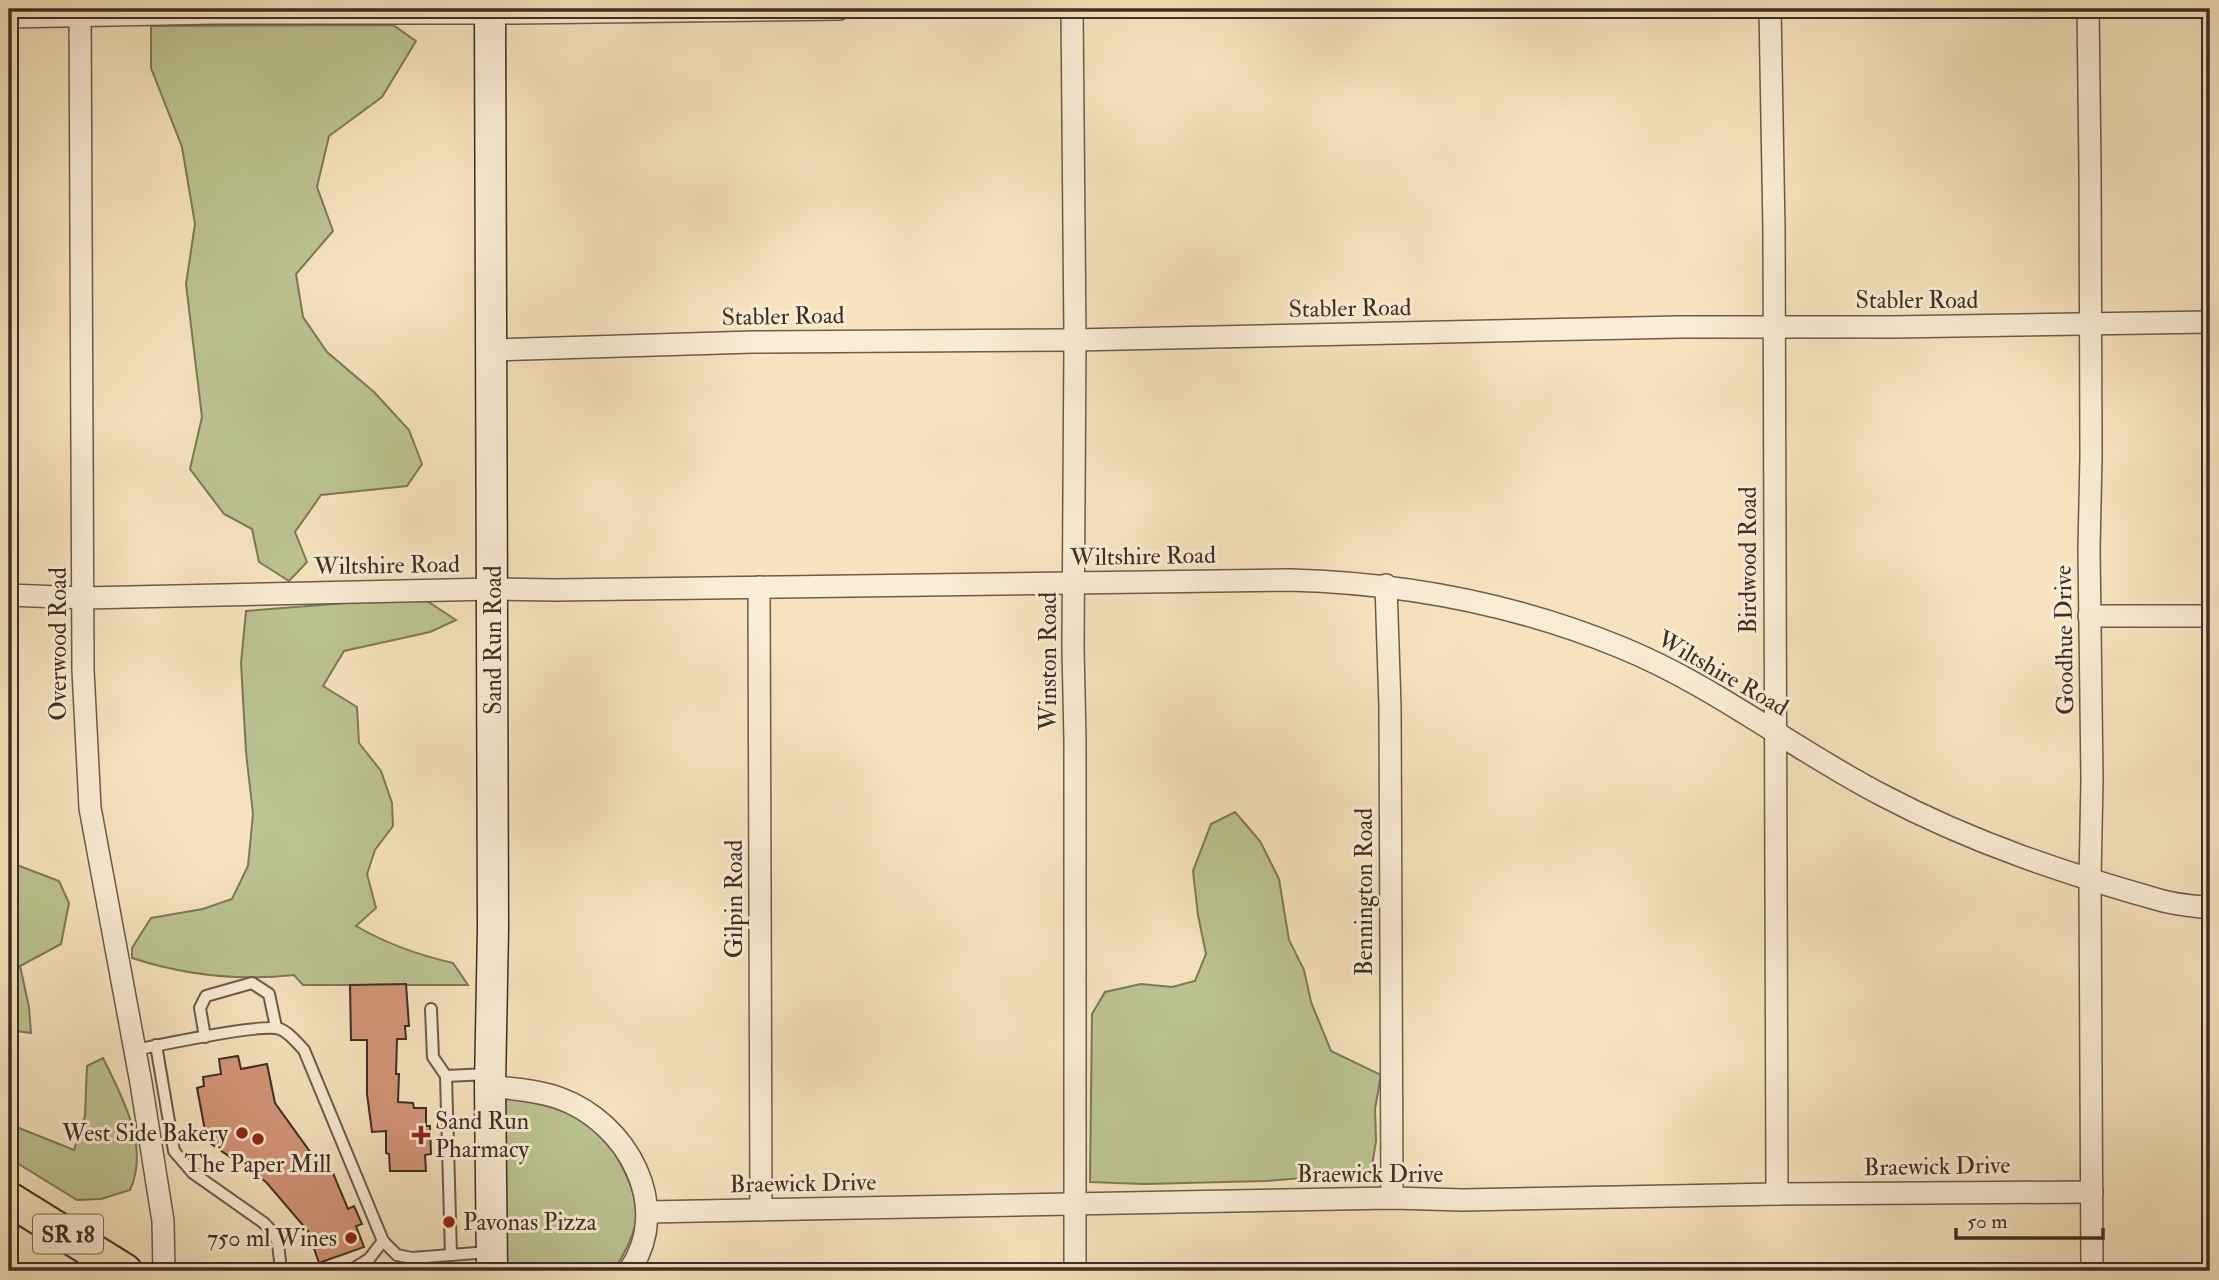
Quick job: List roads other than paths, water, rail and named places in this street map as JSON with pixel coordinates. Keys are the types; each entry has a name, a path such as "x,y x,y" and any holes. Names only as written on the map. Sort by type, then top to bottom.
{"main road":[{"name":"SR 18","path":"9,1199 125,1271"}],"street":[{"path":"9,17 80,12 839,9"},
{"name":"Winston Road","path":"1072,9 1075,340 1075,1271"},
{"name":"Birdwood Road","path":"1770,9 1774,327 1777,1194"},
{"name":"Goodhue Drive","path":"2088,9 2092,1271"},
{"name":"Sand Run Road","path":"490,11 492,1262"},
{"name":"Overwood Road","path":"80,12 83,670 90,808 135,1050 163,1221 164,1271"},
{"name":"Stabler Road","path":"490,350 753,342 1075,340 1679,327 2210,322"},
{"name":"Wiltshire Road","path":"9,595 84,598 493,589 1290,580 1386,585 1471,601 1558,624 1608,642 1651,660 1712,692 1881,795 1958,832 2019,857 2090,880 2163,901 2210,908"},
{"name":"Bennington Road","path":"1386,585 1390,707 1392,1198"},
{"name":"Gilpin Road","path":"759,587 761,1210"},
{"path":"2090,616 2210,616"},
{"path":"490,1080 559,1098 590,1115 620,1141 638,1174 648,1212 642,1246 629,1271"},
{"name":"Braewick Drive","path":"648,1212 1392,1198 1463,1200 2092,1192"}],"lane":[{"path":"205,1037 200,1008 206,996 252,983 269,994 276,1027"},
{"path":"431,1009 433,1057 446,1076 451,1255"},
{"path":"135,1050 276,1027 287,1032 304,1050 383,1241 397,1255 412,1258 451,1255 492,1262"},
{"path":"156,1045 174,1151 193,1173 264,1223 278,1244 281,1261 279,1271"},
{"path":"446,1076 490,1080"},
{"path":"350,1271 369,1259 383,1241"}],"place":[{"name":"West Side Bakery","path":"242,1133"},
{"name":"Sand Run Pharmacy","path":"421,1135"},
{"name":"The Paper Mill","path":"258,1139"},
{"name":"Pavonas Pizza","path":"449,1222"},
{"name":"750 ml Wines","path":"351,1238"}]}
